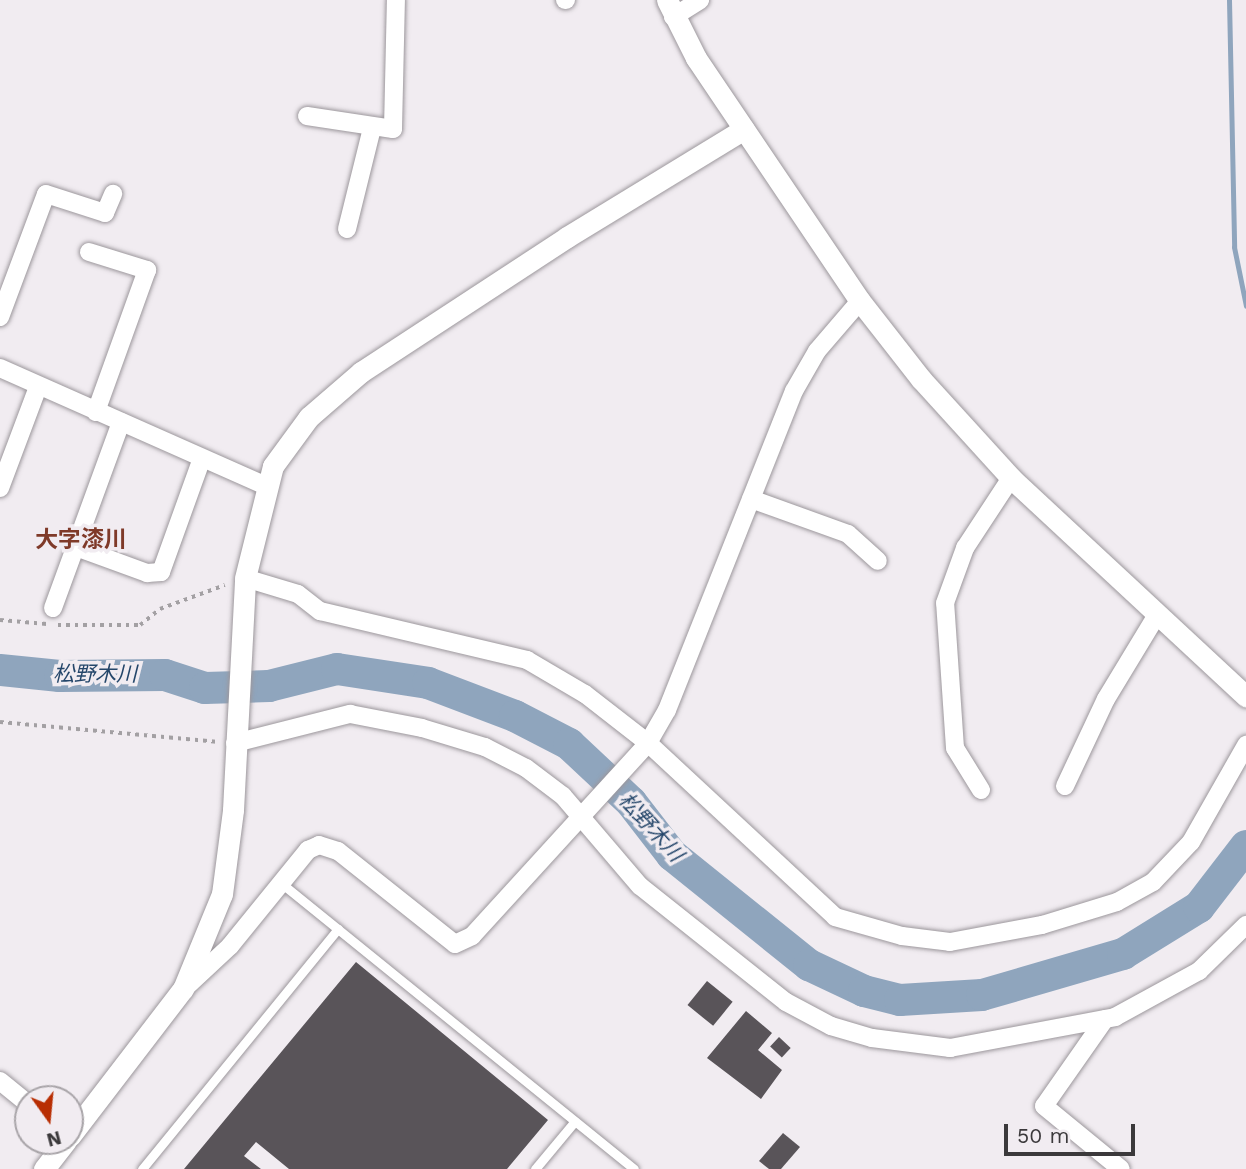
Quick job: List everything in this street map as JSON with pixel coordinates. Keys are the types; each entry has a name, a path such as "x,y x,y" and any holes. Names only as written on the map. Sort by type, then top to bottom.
{"street":[{"path":"307,116 393,130 396,0"},
{"path":"700,0 670,9 744,129 860,301 928,387 1011,478 1246,696"},
{"path":"347,229 372,128"},
{"path":"184,989 222,894 233,810 244,586 273,466 309,416 361,372 568,237 744,129"},
{"path":"0,317 46,194 105,213 113,194"},
{"path":"89,252 147,270 96,412"},
{"path":"84,1118 184,989 230,946 308,850 319,845 338,850 455,944 472,936 648,743 667,710 794,391 817,351 860,301"},
{"path":"0,368 201,461 268,487"},
{"path":"0,488 38,387"},
{"path":"52,608 121,422"},
{"path":"76,547 148,573 161,572 201,461"},
{"path":"981,790 955,748 945,603 965,548 1011,478"},
{"path":"751,499 848,534 878,561"},
{"path":"244,586 298,594 320,611 527,660 585,694 648,743 835,917 868,930 950,942 1042,925 1117,902 1153,883 1191,842 1246,745"},
{"path":"1065,786 1106,699 1158,613"},
{"path":"236,740 350,714 422,727 485,747 526,768 563,796 580,820 639,886 786,1002 831,1026 872,1038 950,1048 1105,1019 1162,995 1190,977 1246,925"},
{"path":"1105,1019 1044,1106 1121,1169"},
{"path":"0,1081 14,1092"},
{"path":"44,1169 55,1155"}],"lane":[{"path":"281,883 634,1169"},
{"path":"142,1169 338,929"},
{"path":"535,1169 575,1121"}],"path":[{"path":"0,620 87,628 141,625 160,609 244,586"},
{"path":"0,722 236,740"}],"building":[{"path":"356,962 548,1120 507,1169 289,1169 256,1142 244,1156 261,1169 184,1169"},
{"path":"707,981 733,1002 713,1026 687,1005"},
{"path":"746,1011 772,1033 758,1050 782,1070 761,1099 707,1058"},
{"path":"779,1037 791,1048 782,1057 770,1047"},
{"path":"783,1133 800,1147 781,1169 769,1169 759,1161"}],"waterway":[{"path":"1229,0 1234,247 1246,306"},
{"name":"松野木川","path":"0,670 60,676 165,675 205,688 269,686 337,669 428,683 515,716 569,744 631,802 672,855 809,965 864,991 900,1000 982,995 1123,954 1199,907 1246,846"}],"district":[{"name":"大字漆川","path":"81,540"}]}
